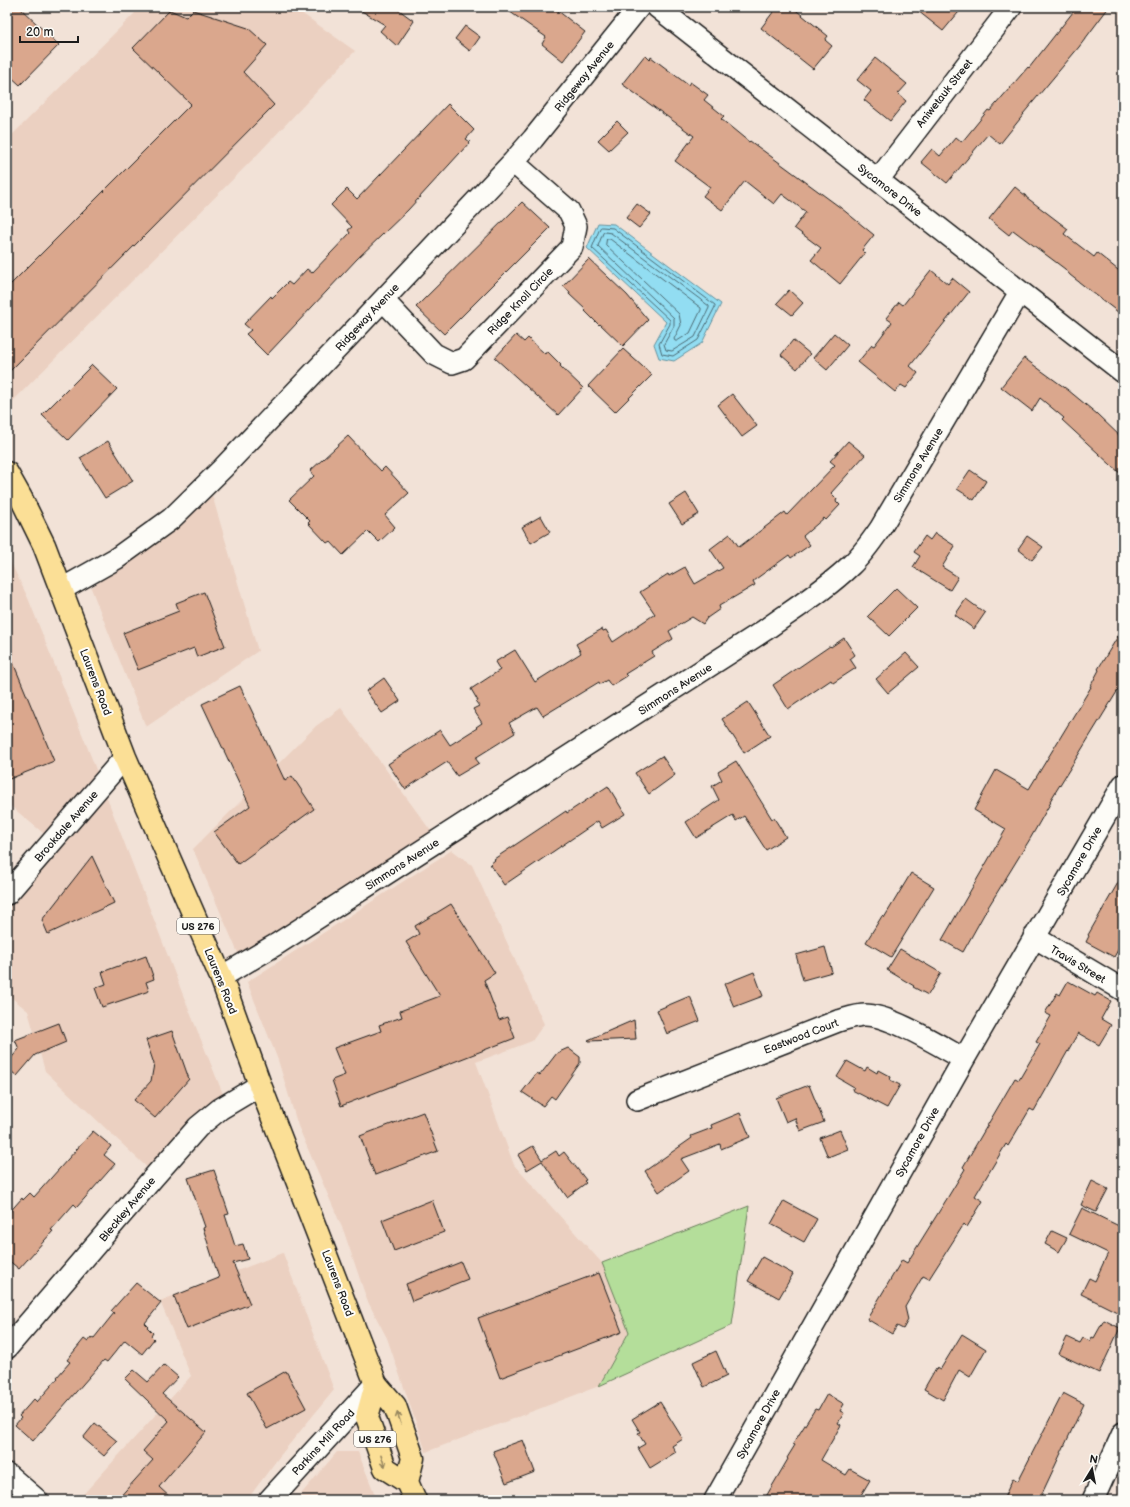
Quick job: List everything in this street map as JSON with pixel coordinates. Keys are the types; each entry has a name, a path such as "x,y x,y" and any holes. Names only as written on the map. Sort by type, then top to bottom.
{"main road":[{"name":"Laurens Road","path":"7,473 30,516 62,589 125,757 221,977 260,1084 376,1384 395,1406 413,1458 411,1491"},
{"name":"Laurens Road","path":"376,1384 367,1417 385,1468 411,1491"}],"street":[{"name":"Ridgeway Avenue","path":"62,589 117,558 171,519 223,468 513,162 639,7"},
{"name":"Sycamore Drive","path":"657,7 1123,372"},
{"name":"Aniwetauk Street","path":"878,180 1011,7"},
{"name":"Ridge Knoll Circle","path":"383,300 434,354 452,363 464,359 572,248 576,226 570,211 513,162"},
{"name":"Simmons Avenue","path":"221,977 277,944 759,634 833,581 861,554 880,529 1020,292"},
{"name":"Brookdale Avenue","path":"7,894 125,757"},
{"name":"Sycamore Drive","path":"715,1500 964,1059 1123,785"},
{"name":"Travis Street","path":"1034,937 1123,990"},
{"name":"Eastwood Court","path":"637,1100 838,1021 864,1015 876,1016 892,1022 964,1059"},
{"name":"Bleckley Avenue","path":"7,1348 198,1127 220,1109 260,1084"},
{"name":"Parkins Mill Road","path":"270,1500 376,1384"},
{"path":"1092,1500 1123,1433"},
{"path":"7,1474 37,1500"}],"shaded area":[{"path":"141,7 293,7 355,51 255,157 7,407 7,140"},
{"path":"212,495 258,651 146,727 91,588"},
{"path":"7,555 28,598 223,1094 156,1176 45,1071 28,1011 7,994 7,887 48,837 7,803"},
{"path":"341,708 433,834 241,960 193,849 316,726"},
{"path":"452,850 472,865 544,1024 532,1041 476,1062 514,1165 602,1263 629,1332 599,1386 426,1452 387,1338 367,1300 344,1232 298,1126 278,1060 247,982"},
{"path":"283,1253 334,1390 279,1457 247,1500 78,1500 191,1376 160,1301"},
{"path":"337,1452 358,1452 377,1500 296,1500"}],"green space":[{"path":"749,1206 732,1325 599,1386 629,1332 602,1263"}],"water":[{"path":"598,223 614,224 721,304 702,343 674,361 659,358 654,344 666,322 587,248"}],"building":[{"path":"7,7 19,7 59,45 20,85 7,73"},
{"path":"355,7 395,7 414,21 397,46 380,31 385,25"},
{"path":"503,7 553,7 585,32 563,61 542,44 546,37"},
{"path":"777,7 792,7 828,36 825,40 832,46 813,69 761,28"},
{"path":"913,7 963,7 943,31"},
{"path":"1077,7 1109,7 1079,47 1000,144 988,134 947,183 921,162 932,149 940,156 956,137 962,142 988,110 990,111 1028,67 1029,68"},
{"path":"170,10 186,17 193,10 248,28 267,45 243,72 274,105 7,374 7,288 191,104 133,48"},
{"path":"465,26 480,37 470,51 455,39"},
{"path":"645,55 650,60 651,57 688,85 690,82 708,95 704,100 724,116 721,119 749,142 750,141 841,208 874,235 862,250 865,253 840,284 811,260 821,248 794,228 806,212 782,194 774,204 745,181 722,210 703,196 710,187 675,161 694,136 622,84"},
{"path":"875,58 907,84 898,94 906,101 890,121 864,100 871,91 857,80"},
{"path":"448,104 474,130 466,139 470,142 408,210 357,259 267,355 246,334 251,330 244,324 271,296 272,298 288,282 292,285 307,269 312,273 350,233 348,230 352,227 331,205 347,189 357,199"},
{"path":"617,121 628,132 609,150 598,140"},
{"path":"1015,187 1068,229 1064,234 1094,257 1097,253 1123,274 1123,316 1070,275 1065,269 1013,230 1009,235 989,219"},
{"path":"522,202 550,228 444,334 416,307"},
{"path":"637,204 651,214 639,228 626,218"},
{"path":"589,259 627,295 648,320 623,346 585,311 586,310 569,294 570,292 563,286"},
{"path":"931,270 948,284 952,278 969,292 910,366 918,373 906,388 901,385 895,392 858,362 872,345 874,346 892,322 886,318 899,302 903,305"},
{"path":"789,290 803,303 792,315 777,303"},
{"path":"834,333 848,345 827,370 813,358"},
{"path":"516,335 524,342 528,338 545,354 547,351 583,388 558,415 495,358"},
{"path":"793,340 810,354 797,369 781,355"},
{"path":"623,349 652,375 615,412 588,386"},
{"path":"1024,358 1068,390 1097,414 1123,439 1123,476 1062,420 1064,418 1040,398 1032,411 1001,387"},
{"path":"92,365 117,389 68,440 42,415"},
{"path":"732,394 757,426 742,437 718,405"},
{"path":"348,436 381,471 385,467 409,493 385,515 395,527 379,542 368,531 343,555 330,541 327,543 308,523 310,521 289,500 314,476 310,471"},
{"path":"108,441 133,481 105,498 80,458"},
{"path":"848,441 865,455 831,493 840,505 826,520 824,518 803,536 810,545 791,558 789,555 753,581 755,585 719,606 720,609 707,618 703,624 692,617 669,631 673,639 652,652 654,656 625,674 627,676 611,686 607,680 600,684 599,682 543,716 537,707 509,723 515,733 475,758 479,763 457,776 447,762 405,789 388,764 440,730 450,745 477,728 476,727 482,723 473,709 479,706 476,702 478,701 471,689 500,670 495,662 515,650 535,682 581,653 576,644 602,629 603,631 606,630 613,642 655,614 640,592 668,574 669,576 685,567 695,584 723,568 710,549 730,534 739,547 785,512 787,515 835,465 830,461"},
{"path":"970,470 986,481 974,500 957,489"},
{"path":"686,493 699,514 682,524 669,504"},
{"path":"541,516 550,532 531,543 522,527"},
{"path":"935,533 955,546 942,567 958,577 950,590 913,567 920,556 914,552 925,536 930,540"},
{"path":"1027,536 1043,547 1032,560 1018,549"},
{"path":"896,588 917,608 889,636 868,616"},
{"path":"204,592 225,646 197,657 194,648 138,670 123,633 179,611 176,603"},
{"path":"966,599 985,613 974,629 955,615"},
{"path":"1123,628 1123,682 1050,801 1051,802 1030,839 987,909 963,952 942,940 1006,829 974,810 996,770 1029,789 1091,687 1099,670 1098,669"},
{"path":"844,638 855,655 850,659 856,668 833,683 831,680 788,709 773,685"},
{"path":"7,648 54,761 7,780"},
{"path":"906,653 919,667 888,693 876,679"},
{"path":"384,678 400,701 382,713 366,691"},
{"path":"240,686 285,781 292,776 314,809 238,864 214,832 250,806 202,704"},
{"path":"748,702 770,736 744,753 722,719"},
{"path":"662,756 675,775 649,794 635,773"},
{"path":"736,761 772,819 774,818 786,837 766,850 744,816 736,821 733,815 696,838 686,822 719,800 712,786 722,780 718,772"},
{"path":"608,786 625,814 602,828 598,821 504,885 490,864 495,860 494,859 566,811 567,813"},
{"path":"92,856 114,903 48,934 42,920"},
{"path":"911,873 934,887 891,957 866,942 882,916 884,918"},
{"path":"1123,874 1123,941 1114,957 1086,942 1089,936 1088,935"},
{"path":"451,904 495,973 484,980 499,1020 507,1017 515,1038 341,1106 332,1080 345,1075 334,1048 381,1031 379,1025 402,1017 400,1011 440,996 406,942 419,934 415,926"},
{"path":"825,947 832,972 803,980 796,955"},
{"path":"900,949 941,973 928,995 887,970"},
{"path":"146,956 154,979 146,982 149,991 102,1007 95,988 106,984 102,972"},
{"path":"754,972 763,996 734,1007 724,984"},
{"path":"1068,981 1095,996 1097,993 1111,1001 1101,1019 1111,1025 1099,1045 1078,1033 1034,1111 1030,1109 1008,1146 1006,1144 975,1196 983,1201 967,1227 964,1224 929,1279 923,1276 905,1307 908,1320 903,1329 897,1326 892,1334 867,1319 902,1260 907,1263 940,1210 965,1169 963,1167 1015,1078 1019,1080 1040,1044 1036,1042 1051,1016 1045,1013 1057,993 1060,995"},
{"path":"690,996 700,1021 667,1034 657,1010"},
{"path":"634,1020 636,1039 588,1040"},
{"path":"59,1023 66,1042 35,1055 17,1076 7,1068 7,1063 19,1049 15,1040"},
{"path":"172,1031 189,1079 155,1118 134,1100 151,1081 154,1064 146,1040"},
{"path":"568,1048 580,1057 580,1063 555,1099 551,1096 543,1106 522,1092 537,1073 540,1075 557,1053"},
{"path":"847,1061 865,1071 867,1067 877,1073 878,1070 891,1077 890,1080 900,1085 887,1108 852,1090 854,1087 837,1077"},
{"path":"809,1085 824,1122 800,1131 795,1118 786,1122 776,1098"},
{"path":"423,1112 438,1151 375,1175 360,1136"},
{"path":"740,1113 750,1137 721,1149 720,1144 681,1159 689,1171 659,1192 645,1171 692,1138 691,1136 712,1128 711,1125"},
{"path":"840,1130 848,1149 828,1157 820,1138"},
{"path":"93,1131 111,1146 104,1155 115,1164 77,1207 74,1204 51,1230 53,1231 19,1269 7,1259 7,1215 22,1198 23,1200 30,1193 34,1197"},
{"path":"533,1146 542,1160 556,1151 559,1156 564,1152 586,1180 584,1181 586,1183 567,1197 542,1161 527,1170 518,1155"},
{"path":"214,1170 229,1214 225,1215 235,1246 243,1244 248,1259 233,1263 250,1304 187,1329 174,1296 219,1278 203,1228 205,1227 188,1178"},
{"path":"1092,1181 1108,1189 1096,1212 1081,1205"},
{"path":"432,1200 444,1232 394,1251 382,1220"},
{"path":"784,1201 817,1219 804,1242 771,1224"},
{"path":"1082,1208 1121,1227 1123,1224 1123,1315 1081,1294 1089,1278 1095,1281 1108,1253 1069,1234"},
{"path":"1052,1231 1067,1238 1059,1252 1045,1244"},
{"path":"762,1257 793,1274 779,1298 748,1281"},
{"path":"461,1262 468,1279 412,1301 406,1284"},
{"path":"599,1273 622,1332 500,1378 478,1318"},
{"path":"136,1283 161,1303 145,1323 153,1333 151,1336 154,1339 142,1354 125,1340 107,1362 104,1360 33,1441 15,1425 21,1418 19,1416 34,1399 37,1402 58,1378 57,1377 70,1362 67,1360 84,1339 88,1342 92,1337 94,1338 114,1313 111,1311"},
{"path":"1104,1320 1120,1328 1099,1373 1059,1354 1067,1337 1080,1343 1083,1338 1090,1341 1092,1337 1094,1338"},
{"path":"962,1334 986,1349 970,1377 959,1370 943,1400 924,1389 936,1368 940,1370"},
{"path":"716,1351 727,1376 704,1387 693,1362"},
{"path":"164,1365 178,1377 162,1394 206,1432 159,1487 173,1500 117,1500 153,1460 143,1451 169,1421 125,1379 134,1370 148,1382"},
{"path":"286,1371 306,1408 267,1429 247,1393"},
{"path":"1063,1393 1084,1404 1039,1500 1003,1500 1013,1478 1018,1481"},
{"path":"827,1394 844,1404 840,1411 844,1413 838,1423 841,1425 821,1460 846,1475 850,1469 870,1480 858,1500 764,1500 788,1459 787,1458 795,1445 793,1444 815,1409 818,1410"},
{"path":"660,1402 683,1439 672,1446 676,1452 650,1468 638,1448 645,1444 632,1419"},
{"path":"95,1423 117,1441 104,1456 83,1438"},
{"path":"523,1440 535,1472 506,1483 493,1451"}]}
